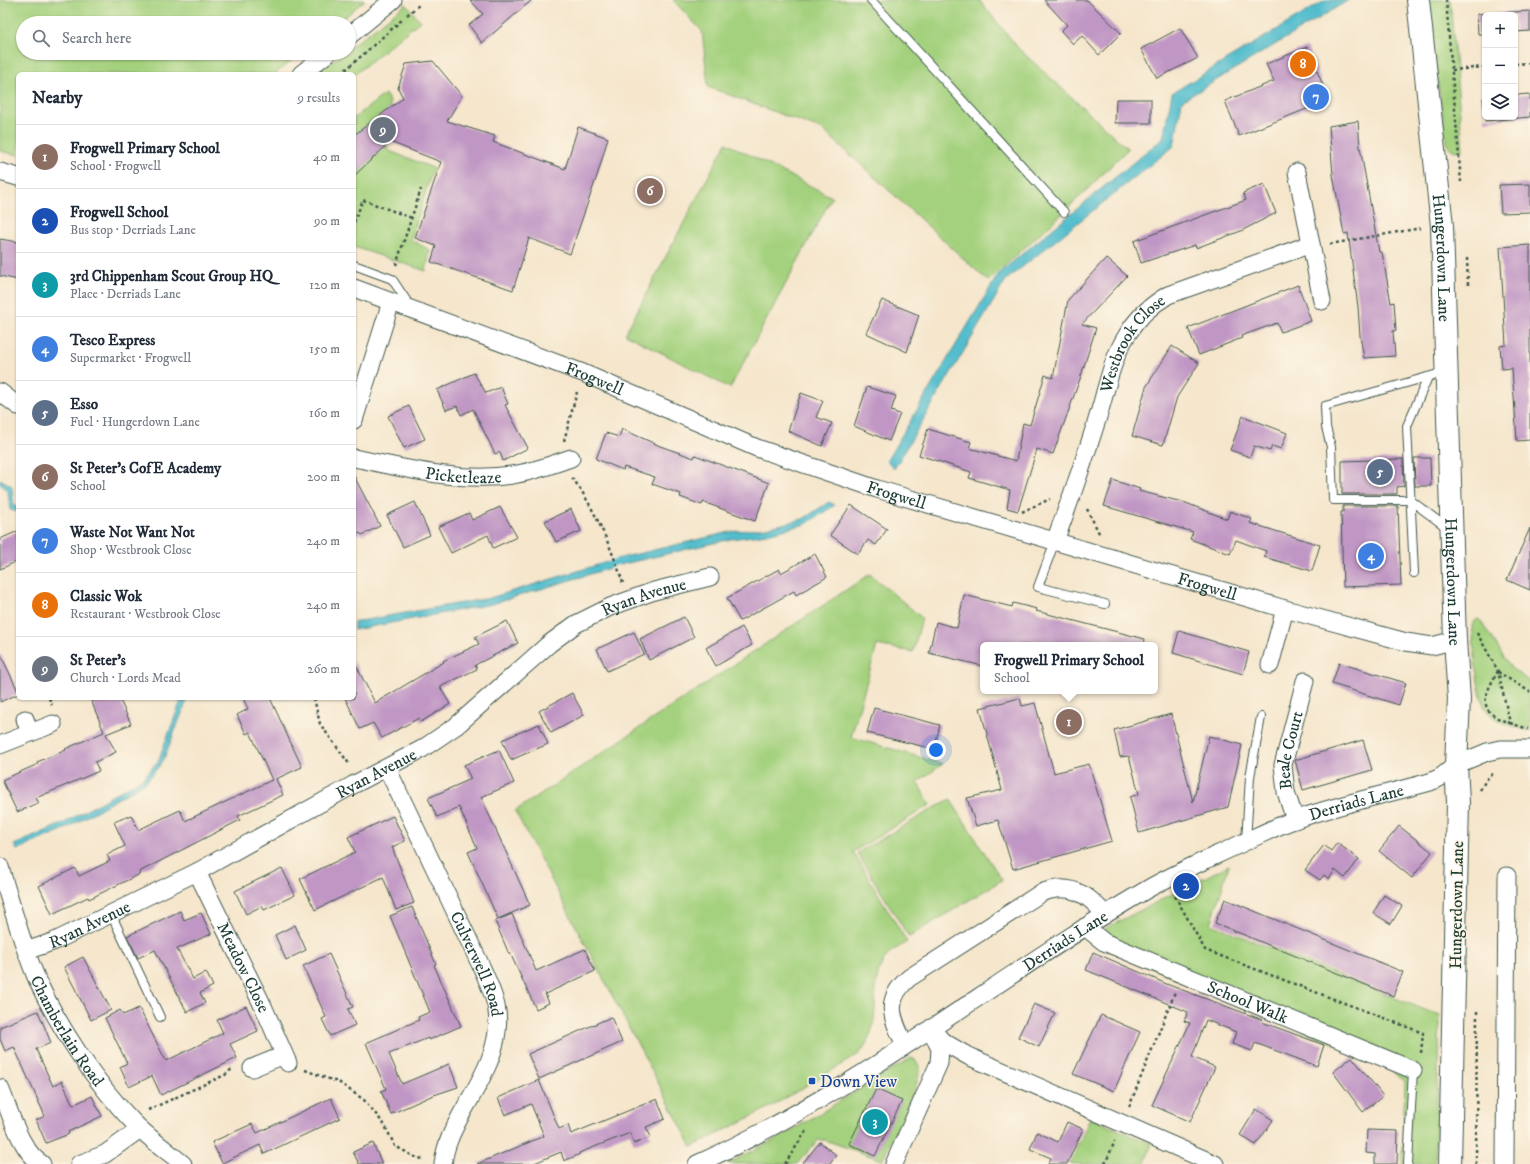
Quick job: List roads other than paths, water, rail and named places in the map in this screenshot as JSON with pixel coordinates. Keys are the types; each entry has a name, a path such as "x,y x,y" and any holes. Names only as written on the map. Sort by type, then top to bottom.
{"main road":[{"name":"Hungerdown Lane","path":"1418,0 1442,226 1438,374 1451,531 1459,699 1456,765 1458,802 1450,1164"}],"street":[{"path":"356,30 393,0"},
{"path":"304,72 319,60"},
{"path":"0,172 16,177"},
{"path":"1297,172 1322,301"},
{"name":"Westbrook Close","path":"1056,541 1075,488 1116,358 1127,335 1141,316 1158,301 1180,289 1311,246"},
{"name":"Frogwell","path":"356,289 583,373 757,448 872,488 1285,609 1418,645 1432,646 1455,640"},
{"path":"356,414 391,302"},
{"path":"0,392 16,404"},
{"name":"Picketleaze","path":"356,458 437,474 478,477 525,473 565,460"},
{"name":"Ryan Avenue","path":"26,951 55,941 197,872 422,749 456,726 549,644 576,624 610,607 654,590 710,577"},
{"path":"1270,665 1285,609"},
{"name":"Beale Court","path":"1295,820 1286,792 1283,765 1304,681"},
{"path":"0,745 28,726 53,724"},
{"name":"Derriads Lane","path":"697,1164 743,1141 817,1100 905,1045 1085,927 1166,879 1246,841 1295,820 1343,804 1430,782 1441,777 1456,765 1500,749 1530,749"},
{"name":"Culverwell Road","path":"387,768 479,961 494,998 497,1012 495,1039 488,1064 449,1137 443,1163"},
{"name":"Chamberlain Road","path":"0,867 36,978 71,1040 90,1069 135,1124 183,1164"},
{"name":"Meadow Close","path":"197,872 260,1000 286,1059 245,1067"},
{"path":"1505,1164 1507,876"},
{"path":"905,1045 892,1015 892,1000 900,986 929,965 1041,893 1051,889 1065,888 1078,891 1097,904 1105,915"},
{"name":"School Walk","path":"1085,927 1104,942 1182,976 1413,1070"},
{"path":"930,1028 942,1041 968,1056 1123,1122 1215,1164"},
{"path":"894,1164 935,1072 940,1052 930,1028"},
{"path":"935,1072 948,1057 955,1055 968,1056"},
{"path":"0,1088 26,1150 34,1159 42,1164"},
{"path":"79,1164 105,1154 135,1124"}],"lane":[{"path":"871,0 1064,212"},
{"path":"356,266 392,279 412,310"},
{"path":"1438,374 1326,406 1326,427 1331,447 1333,500 1410,500 1451,531"},
{"path":"1414,573 1407,426 1438,374"},
{"path":"1056,541 1038,587 1105,604"},
{"path":"1246,841 1250,777 1262,717"},
{"path":"111,914 160,1017"},
{"path":"1408,1164 1413,1070"}],"water":[{"path":"1326,0 1349,0 1182,101 1174,146 1006,280 894,469 887,460 999,273 1163,138 1172,93"},
{"path":"0,479 12,486 16,512 10,510 8,491 0,484"},
{"path":"829,502 835,505 806,524 767,534 731,539 619,565 616,559 730,532 766,528 803,519"},
{"path":"607,562 610,568 492,604 356,630 356,622 490,598"},
{"path":"181,700 187,700 163,761 146,782 67,828 17,850 14,845 64,823 143,778 158,761"}],"waterway":[{"path":"601,567 624,560"}],"place":[{"name":"Classic Wok","path":"1303,64"},
{"name":"Waste Not Want Not","path":"1316,97"},
{"name":"St Peter's","path":"383,130"},
{"name":"St Peter's CofE Academy","path":"650,191"},
{"name":"Esso","path":"1380,472"},
{"name":"Tesco Express","path":"1371,556"},
{"name":"Frogwell Primary School","path":"1069,722"},
{"name":"Frogwell School","path":"1186,886"},
{"name":"Down View","path":"812,1081"},
{"name":"3rd Chippenham Scout Group HQ","path":"875,1122"}]}
